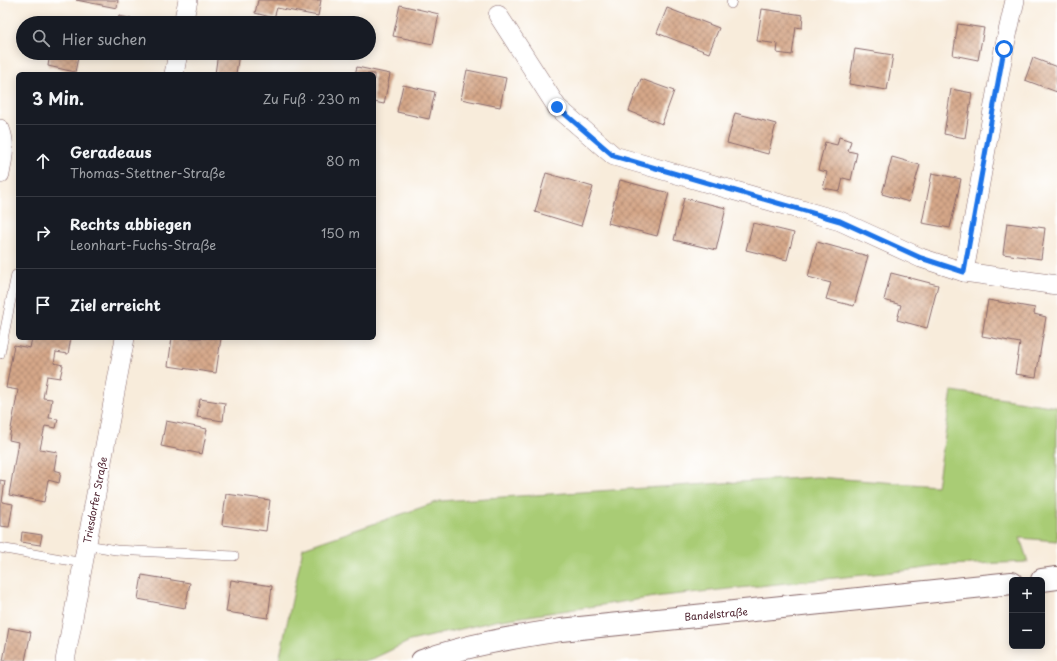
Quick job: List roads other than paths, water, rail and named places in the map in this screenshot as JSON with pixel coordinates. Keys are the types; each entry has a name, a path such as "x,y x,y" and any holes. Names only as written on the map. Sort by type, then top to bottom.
{"main road":[{"path":"1045,580 1057,578"},
{"name":"Bandelstraße","path":"422,661 516,636 561,630 1009,583"}],"street":[{"path":"185,16 188,0"},
{"path":"964,272 1004,49 1015,0"},
{"path":"498,15 557,107 614,156 840,221 921,258 964,272 1057,285"},
{"path":"174,72 177,60"},
{"path":"0,129 4,137 3,158 0,174"},
{"name":"Triesdorfer Straße","path":"65,661 125,340"}],"lane":[{"path":"0,354 16,275"},
{"path":"0,548 85,554 116,550 234,556"}]}
